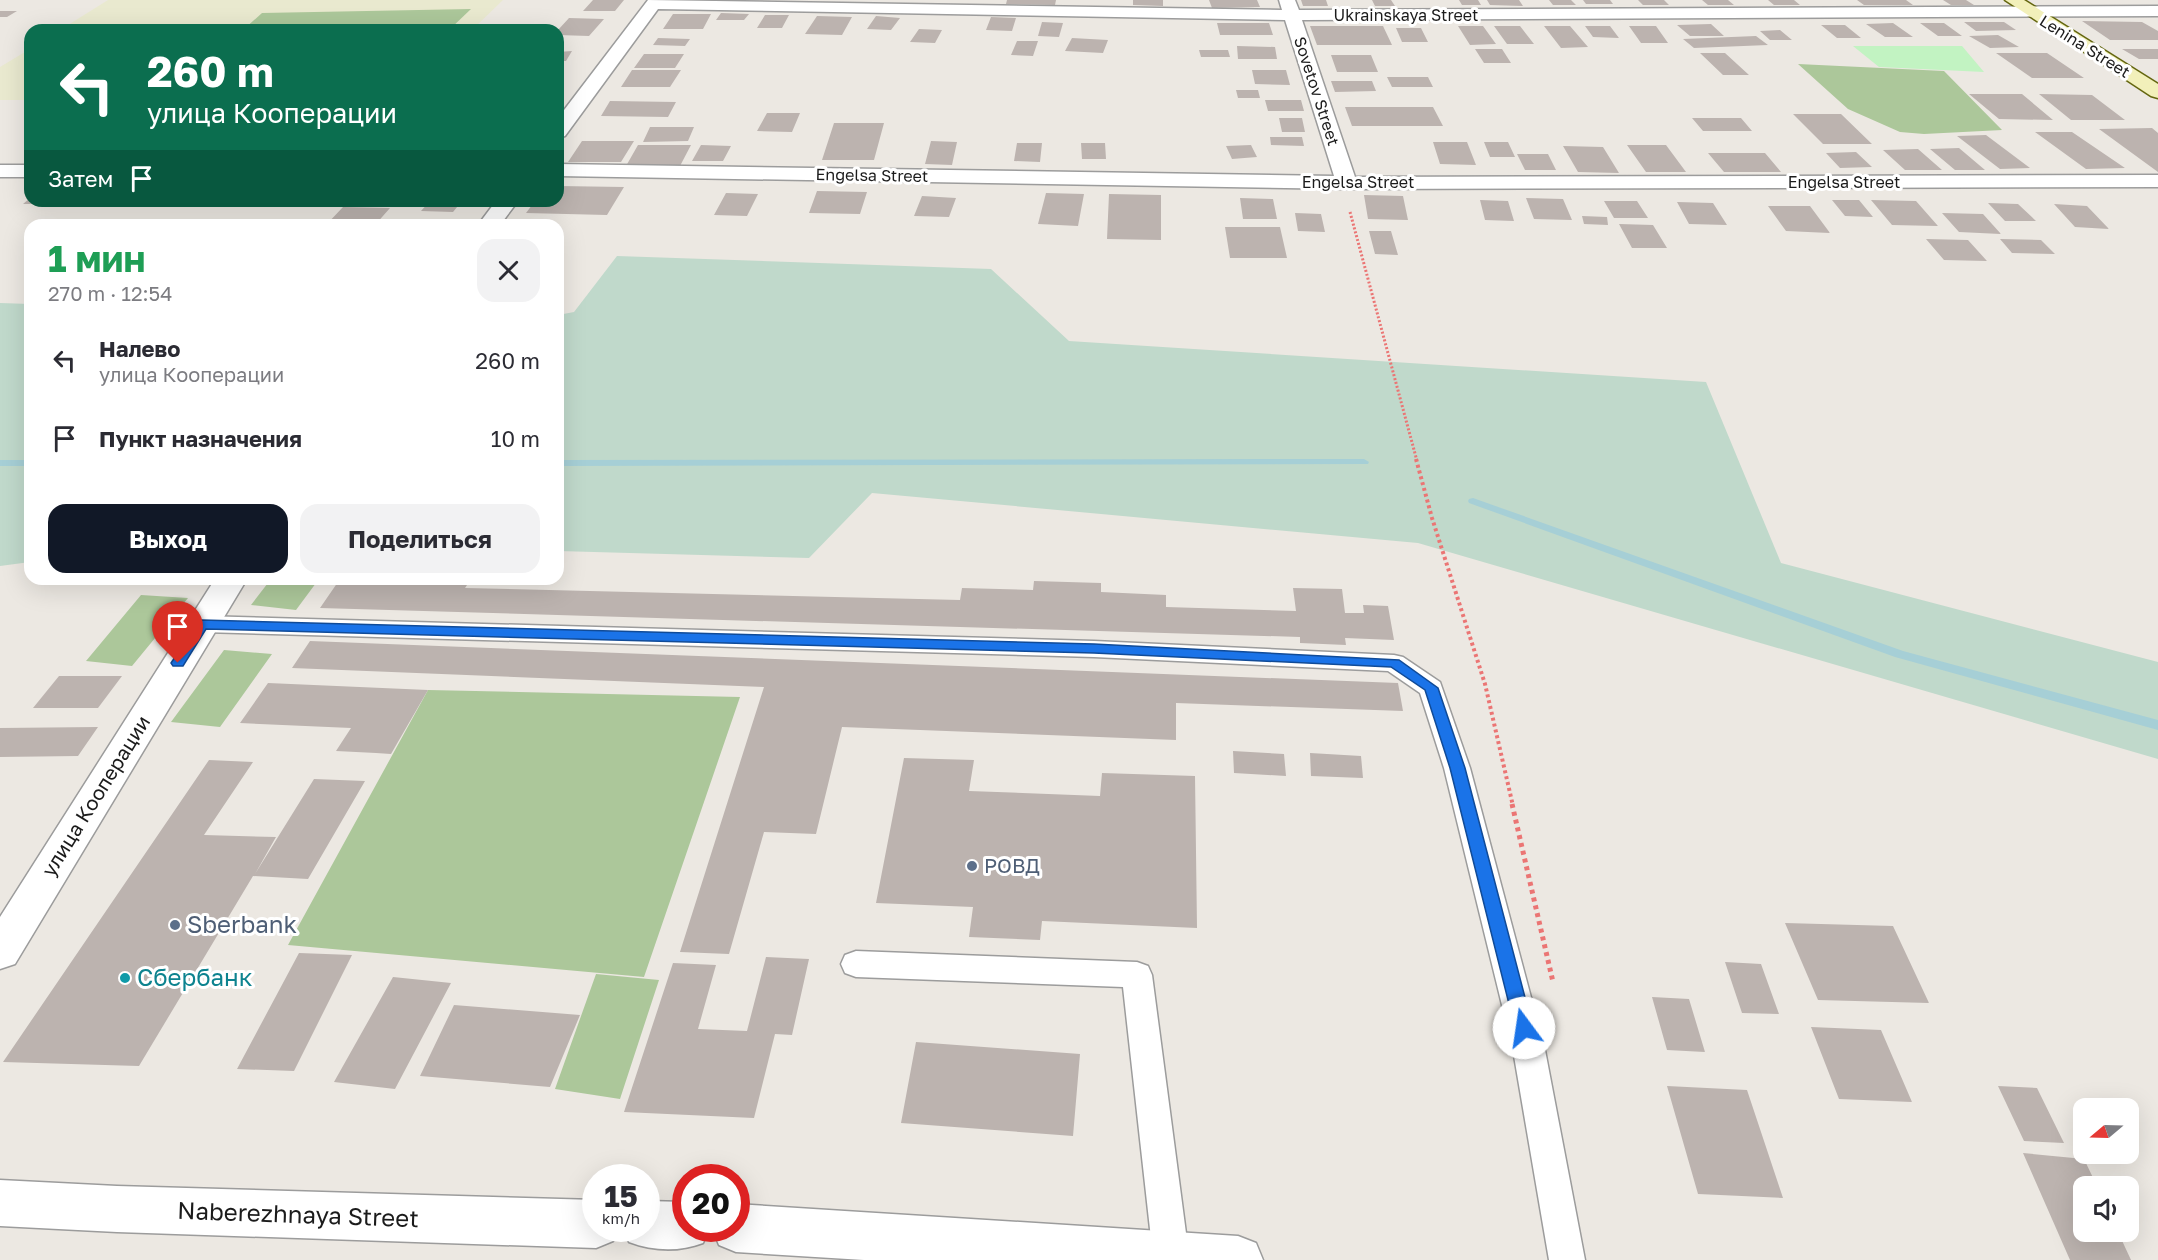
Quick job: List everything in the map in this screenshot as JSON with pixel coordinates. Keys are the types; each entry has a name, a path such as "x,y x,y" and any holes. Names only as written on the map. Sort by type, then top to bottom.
{"street":[{"name":"Lenina Street","path":"2013,0 2158,92"},
{"name":"Ukrainskaya Street","path":"654,2 2032,13 2158,11"},
{"path":"564,124 654,2"},
{"name":"Sovetov Street","path":"1290,8 1347,183"},
{"name":"Engelsa Street","path":"564,170 1347,183 2158,181"},
{"path":"0,171 24,171"},
{"name":"улица Кооперации","path":"0,952 227,585"},
{"name":"Naberezhnaya Street","path":"0,1203 117,1209 582,1224"},
{"path":"750,1229 1238,1260"}],"lane":[{"path":"202,624 1094,649 1394,663 1431,688 1457,768 1529,1050 1568,1260"},
{"path":"856,964 1137,975 1171,1256"}],"path":[{"path":"1347,183 1343,188 1432,518 1485,684 1554,986"}],"green space":[{"path":"108,0 503,0 478,24 70,24"},
{"path":"471,9 455,24 250,24 262,13"},
{"path":"1853,46 1962,46 1984,72 1879,67"},
{"path":"24,53 24,100 0,100 0,67"},
{"path":"1798,64 1944,71 2002,130 1924,134 1900,132 1848,109"},
{"path":"617,256 991,269 1069,341 1706,382 1781,563 2158,662 2158,759 1418,543 872,493 809,558 564,551 564,314 574,312"},
{"path":"0,303 24,304 24,563 0,566"},
{"path":"266,585 315,585 296,610 251,605"},
{"path":"141,595 188,598 132,666 86,661"},
{"path":"224,650 272,654 220,727 171,722"},
{"path":"428,690 740,697 644,977 288,945"},
{"path":"596,974 659,980 620,1099 555,1089"}],"building":[{"path":"593,0 624,0 615,11 583,11"},
{"path":"1007,0 1056,0 1055,5 1006,4"},
{"path":"1133,0 1163,0 1163,6 1133,5"},
{"path":"1209,0 1257,0 1260,7 1212,8"},
{"path":"1301,0 1326,0 1328,6 1303,6"},
{"path":"1372,0 1391,0 1395,6 1375,6"},
{"path":"1459,0 1478,0 1481,5 1462,5"},
{"path":"1487,0 1519,0 1523,6 1490,5"},
{"path":"1549,0 1571,0 1576,5 1553,5"},
{"path":"1583,0 1610,0 1613,4 1586,4"},
{"path":"1638,0 1664,0 1669,5 1643,5"},
{"path":"1702,0 1728,0 1734,5 1708,5"},
{"path":"1768,0 1794,0 1800,5 1774,5"},
{"path":"1857,0 1906,0 1913,5 1864,5"},
{"path":"1943,0 1966,0 1974,5 1951,5"},
{"path":"0,11 17,11 7,17 0,17"},
{"path":"721,13 749,14 744,20 716,20"},
{"path":"673,14 711,14 703,29 663,29"},
{"path":"765,15 789,15 782,28 757,28"},
{"path":"817,16 852,17 842,35 805,34"},
{"path":"876,16 900,18 891,30 867,29"},
{"path":"991,17 1016,18 1012,31 986,30"},
{"path":"569,18 604,19 589,36 564,35 564,24"},
{"path":"2082,21 2142,22 2158,31 2158,40 2110,40"},
{"path":"1042,22 1063,23 1059,37 1038,36"},
{"path":"1964,22 2004,22 2016,30 1976,31"},
{"path":"1217,23 1269,23 1273,35 1220,35"},
{"path":"1893,23 1913,37 1885,37 1866,24"},
{"path":"1920,23 1944,23 1962,36 1938,36"},
{"path":"1711,24 1724,36 1690,36 1677,25"},
{"path":"1821,25 1845,25 1861,38 1837,38"},
{"path":"1310,26 1383,26 1392,45 1317,45"},
{"path":"1458,26 1483,26 1496,44 1470,45"},
{"path":"1494,26 1520,26 1534,44 1507,44"},
{"path":"1544,26 1570,26 1588,47 1561,48"},
{"path":"1585,26 1610,26 1619,38 1593,37"},
{"path":"1629,26 1656,26 1668,43 1641,43"},
{"path":"1396,28 1421,28 1428,42 1402,42"},
{"path":"919,29 942,30 935,43 910,42"},
{"path":"1780,30 1792,40 1770,40 1760,31"},
{"path":"1998,35 2019,47 1990,48 1969,36"},
{"path":"1756,36 1768,45 1694,48 1683,39"},
{"path":"658,38 690,39 685,46 653,45"},
{"path":"1072,38 1108,40 1103,53 1065,51"},
{"path":"1017,41 1038,41 1033,56 1011,55"},
{"path":"1237,46 1275,47 1277,59 1238,59"},
{"path":"1475,49 1502,49 1511,63 1484,63"},
{"path":"2122,49 2158,49 2158,59 2139,59"},
{"path":"1199,50 1228,50 1230,57 1201,57"},
{"path":"572,51 566,61 564,61 564,52"},
{"path":"1700,53 1725,53 1749,75 1723,75"},
{"path":"1996,53 2047,53 2084,78 2032,78"},
{"path":"644,54 684,54 675,68 634,68"},
{"path":"1331,55 1371,55 1378,72 1337,72"},
{"path":"632,70 681,70 670,87 621,87"},
{"path":"1252,70 1286,70 1290,85 1255,84"},
{"path":"1387,77 1428,77 1433,87 1392,87"},
{"path":"1331,81 1372,81 1376,91 1335,92"},
{"path":"1236,90 1258,90 1260,98 1238,98"},
{"path":"1969,94 2022,94 2053,120 1999,119"},
{"path":"2039,94 2092,95 2125,120 2071,120"},
{"path":"1265,100 1301,100 1304,111 1268,111"},
{"path":"610,101 676,102 668,117 601,116"},
{"path":"1345,107 1433,107 1443,126 1352,126"},
{"path":"767,113 800,113 792,132 757,131"},
{"path":"1793,114 1841,114 1872,144 1823,144"},
{"path":"1279,118 1302,118 1305,132 1282,132"},
{"path":"1692,118 1741,118 1752,131 1703,131"},
{"path":"834,123 884,123 874,160 822,160"},
{"path":"650,127 694,127 688,141 643,142"},
{"path":"2152,128 2158,133 2158,172 2099,129"},
{"path":"2035,132 2072,132 2125,168 2086,169"},
{"path":"1986,135 2030,168 2000,169 1957,136"},
{"path":"1270,137 1302,137 1304,146 1271,145"},
{"path":"582,141 634,141 621,162 568,162"},
{"path":"931,141 957,142 952,165 925,164"},
{"path":"1433,142 1467,142 1476,165 1440,164"},
{"path":"1484,142 1508,142 1515,157 1490,157"},
{"path":"1017,143 1042,143 1040,162 1014,161"},
{"path":"1081,143 1105,143 1106,159 1082,159"},
{"path":"638,145 691,145 680,166 626,166"},
{"path":"701,145 731,146 723,161 692,161"},
{"path":"1251,145 1257,157 1232,159 1226,146"},
{"path":"1627,145 1666,145 1686,172 1646,172"},
{"path":"1563,146 1603,147 1619,173 1578,172"},
{"path":"1959,148 1985,170 1955,170 1930,149"},
{"path":"1918,149 1942,170 1905,170 1883,150"},
{"path":"1856,152 1872,167 1840,168 1826,153"},
{"path":"1708,153 1765,153 1781,172 1724,172"},
{"path":"1517,154 1548,154 1556,170 1525,170"},
{"path":"564,186 624,187 607,215 526,213 530,207 564,207"},
{"path":"817,191 867,192 860,214 809,213"},
{"path":"726,193 758,194 747,216 714,215"},
{"path":"1046,193 1084,194 1078,226 1038,224"},
{"path":"1109,194 1161,195 1161,240 1107,239"},
{"path":"1364,195 1403,196 1408,220 1368,219"},
{"path":"922,196 956,198 949,217 914,216"},
{"path":"1240,198 1273,199 1277,219 1243,219"},
{"path":"1526,198 1563,199 1572,220 1534,219"},
{"path":"1480,200 1508,201 1514,221 1485,220"},
{"path":"1832,200 1859,200 1873,217 1845,216"},
{"path":"1871,200 1916,201 1938,226 1892,225"},
{"path":"1604,201 1637,201 1648,218 1614,218"},
{"path":"1677,202 1713,203 1727,225 1689,224"},
{"path":"1988,203 2018,204 2036,221 2005,221"},
{"path":"2054,204 2087,206 2109,229 2075,227"},
{"path":"1768,206 1810,206 1830,233 1786,231"},
{"path":"343,207 390,208 380,219 332,219"},
{"path":"425,207 457,207 453,212 421,211"},
{"path":"1295,213 1321,214 1325,232 1298,231"},
{"path":"1942,213 1983,214 2001,234 1959,232"},
{"path":"1582,216 1607,217 1608,225 1584,224"},
{"path":"1619,224 1653,225 1667,248 1632,248"},
{"path":"1225,227 1280,227 1287,258 1230,258"},
{"path":"1369,231 1391,231 1398,255 1375,254"},
{"path":"1926,239 1968,240 1987,261 1944,260"},
{"path":"2000,239 2041,240 2055,254 2012,253"},
{"path":"1034,581 1101,583 1101,592 1166,595 1166,607 1296,611 1293,588 1342,589 1345,613 1364,613 1363,605 1388,606 1394,640 1345,638 1346,645 1300,643 1300,637 320,608 336,585 467,585 465,588 960,600 962,588 1033,590"},
{"path":"310,641 1398,683 1403,711 1176,703 1176,740 842,727 816,834 764,832 729,954 680,952 764,687 292,668"},
{"path":"59,676 122,676 98,708 33,708"},
{"path":"268,683 428,690 391,754 336,751 351,728 240,723"},
{"path":"98,727 78,756 0,757 0,728"},
{"path":"1233,751 1284,754 1286,776 1234,773"},
{"path":"1310,753 1361,756 1363,778 1311,776"},
{"path":"904,758 974,760 969,791 1100,796 1102,773 1195,776 1197,928 1042,921 1040,940 969,937 973,907 876,903"},
{"name":"Сбербанк","path":"209,760 253,762 204,835 276,837 255,874 314,779 365,781 308,879 253,876 139,1066 3,1062"},
{"path":"1785,923 1893,926 1929,1003 1818,1000"},
{"path":"299,953 352,955 294,1071 237,1069"},
{"path":"766,957 809,959 792,1035 775,1034 754,1118 624,1112 673,963 716,965 698,1029 747,1031"},
{"path":"1725,962 1761,964 1779,1014 1742,1013"},
{"path":"393,977 451,983 395,1089 334,1082"},
{"path":"1652,997 1689,999 1705,1052 1667,1050"},
{"path":"454,1005 580,1015 550,1087 420,1076"},
{"path":"1811,1027 1881,1030 1912,1102 1839,1099"},
{"path":"916,1042 1080,1054 1073,1136 901,1123"},
{"path":"1667,1086 1747,1090 1783,1198 1698,1194"},
{"path":"1998,1086 2037,1088 2064,1143 2024,1141"},
{"path":"2023,1153 2073,1158 2073,1164 2086,1164 2092,1176 2073,1176 2073,1242 2123,1242 2131,1260 2070,1260"}],"waterway":[{"path":"564,463 1364,462"},
{"path":"0,463 24,463"},
{"path":"1473,501 1899,654 2158,725"}],"place":[{"name":"РОВД","path":"972,866"},
{"name":"Sberbank","path":"175,925"},
{"name":"Сбербанк","path":"125,978"}],"route":[{"path":"178,663 202,624 1094,649 1394,663 1431,688 1457,768 1524,1028"}]}
